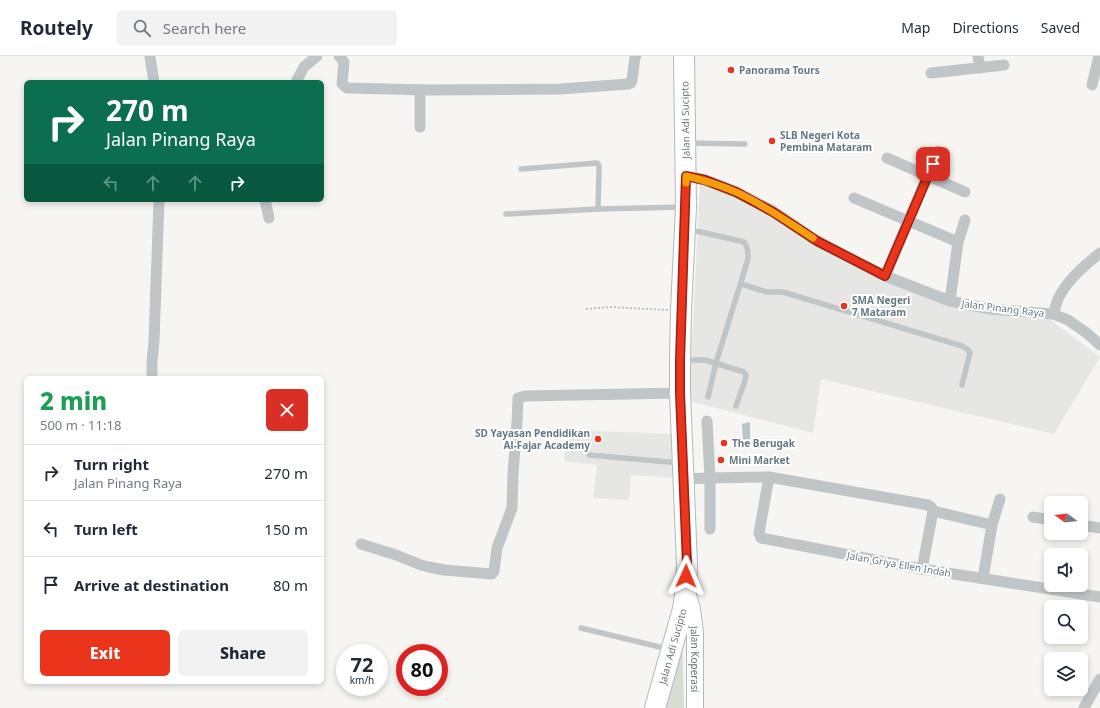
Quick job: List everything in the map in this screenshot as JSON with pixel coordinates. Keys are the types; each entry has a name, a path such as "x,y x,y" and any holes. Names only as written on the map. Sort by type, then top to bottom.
{"highway":[{"name":"Jalan Adi Sucipto","path":"655,708 672,650 686,632 683,610 695,475 680,393 690,360 681,310 693,231 686,207 696,178 696,143 684,56"}],"street":[{"path":"150,56 154,80"},
{"path":"297,80 304,67 317,56"},
{"path":"339,56 344,62 342,84 347,88 420,90 561,89 628,84 632,80 636,56"},
{"path":"676,56 684,56"},
{"path":"978,56 980,68"},
{"path":"1092,85 1099,56"},
{"path":"931,73 1004,65"},
{"path":"420,90 420,127"},
{"path":"885,276 938,151"},
{"path":"887,158 965,192"},
{"name":"Jalan Pinang Raya","path":"696,178 736,192 773,212 817,241 885,276 950,301 990,309 1054,314 1068,320 1088,334 1100,345"},
{"path":"854,198 958,242"},
{"path":"152,376 159,202"},
{"path":"265,202 269,218"},
{"path":"950,301 958,242 965,220"},
{"path":"1054,314 1058,300 1068,284 1084,266 1100,253"},
{"path":"361,544 388,552 421,565 444,570 492,574 494,571 497,548 512,508 518,398 525,396 680,393"},
{"path":"707,421 695,475 710,529"},
{"path":"695,475 769,477 928,505 933,511 992,525"},
{"name":"Jalan Griya Ellen Indah","path":"769,477 759,533 760,538 922,569 1100,597"},
{"path":"983,578 992,525 1000,499"},
{"path":"922,569 933,511"},
{"path":"1033,517 1044,519"},
{"path":"1088,526 1100,528"},
{"name":"Jalan Koperasi","path":"686,632 695,708"},
{"path":"1084,708 1100,679"}],"lane":[{"path":"696,143 745,144"},
{"path":"521,169 597,163 599,166 598,209"},
{"path":"506,214 598,209 686,207"},
{"path":"693,231 744,242 748,252 748,259 716,363 708,398"},
{"path":"741,284 767,292 783,292 962,346 970,353 962,385"},
{"path":"690,360 716,363 741,371 746,375 736,406"},
{"path":"588,455 695,475"},
{"path":"581,628 672,650"}],"path":[{"path":"586,309 610,307 681,310"}],"shaded area":[{"name":"SMA Negeri 7 Mataram","path":"700,184 730,189 824,247 944,296 1045,316 1100,357 1054,434 821,379 813,433 689,401"},
{"path":"750,422 750,440 743,441 742,424"},
{"path":"568,430 675,434 677,478 631,475 629,500 593,498 597,465 564,461"},
{"path":"682,633 684,708 661,708"}],"slow traffic":[{"path":"686,183 686,176 705,180 736,192 773,212 813,238"}],"place":[{"name":"Panorama Tours","path":"731,70"},
{"name":"SLB Negeri Kota Pembina Mataram","path":"772,141"},
{"name":"SMA Negeri 7 Mataram","path":"844,306"},
{"name":"SD Yayasan Pendidikan Al-Fajar Academy","path":"598,439"},
{"name":"The Berugak","path":"724,443"},
{"name":"Mini Market","path":"721,460"}],"route":[{"path":"686,576 687,564 684,464 680,393 681,310 686,176 705,180 736,192 773,212 817,241 885,276 933,164"}]}
